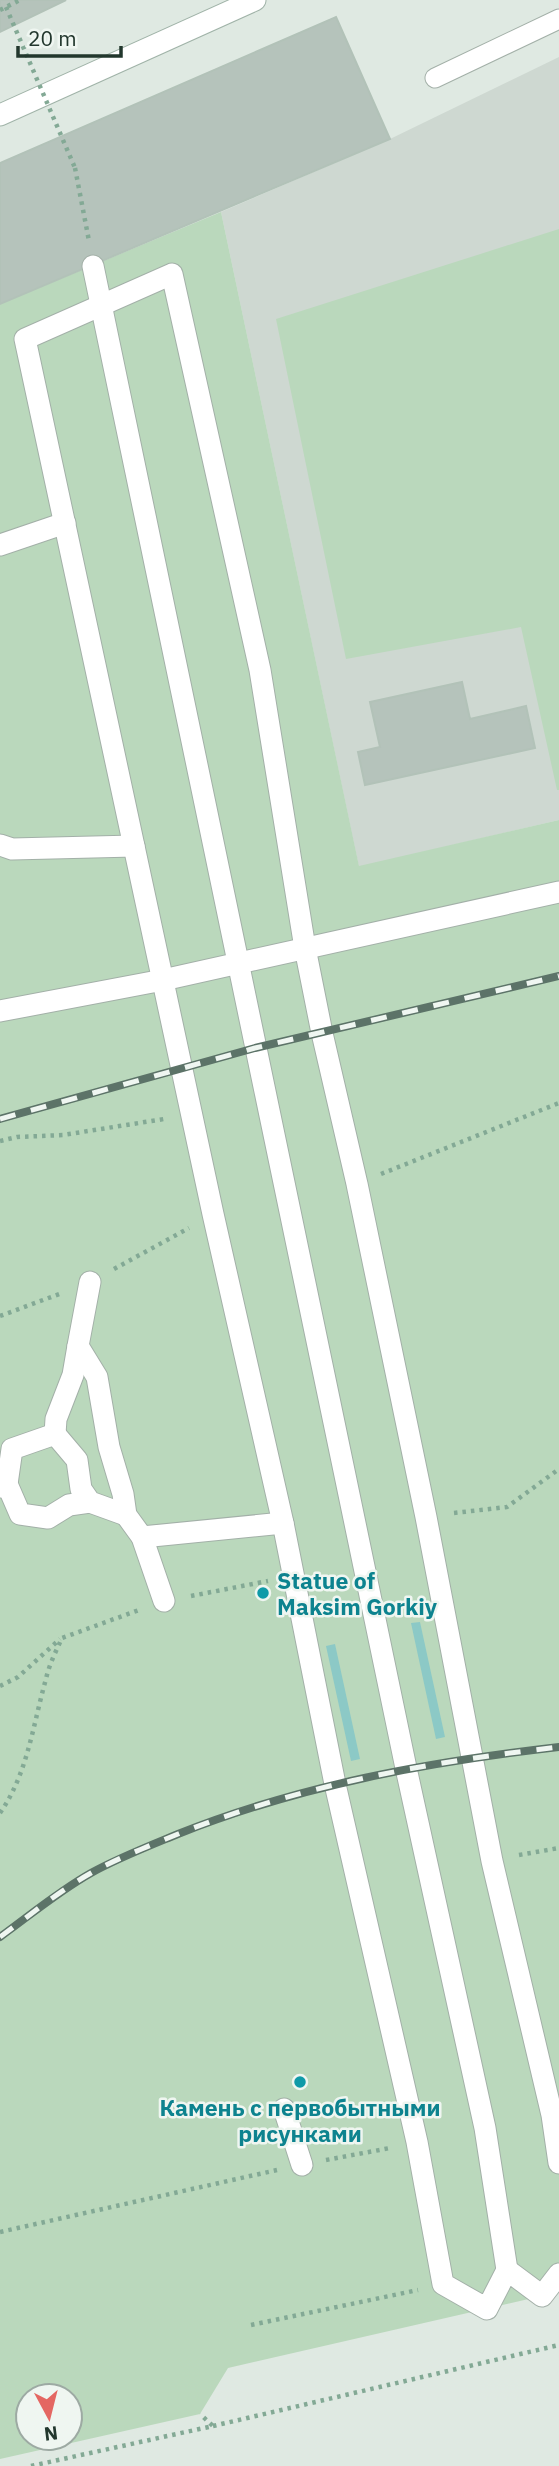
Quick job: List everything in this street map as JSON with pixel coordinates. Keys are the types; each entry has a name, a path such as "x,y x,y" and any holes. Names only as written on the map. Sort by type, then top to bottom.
{"street":[{"path":"0,115 255,0"},
{"path":"93,266 100,307 406,1768 485,2128 507,2270 487,2309 443,2284 417,2142 335,1784 283,1523 25,339 100,307 172,274 260,670 305,948 322,1033 357,1184 426,1517 492,1860 552,2115 559,2164"},
{"path":"0,545 65,523"},
{"path":"4,849 134,846"},
{"path":"0,1011 163,981 559,892"},
{"path":"90,1282 73,1375 56,1419 55,1434 77,1461 80,1489 90,1502"},
{"path":"78,1346 97,1377 126,1515 142,1537 164,1601"},
{"path":"55,1434 12,1449 4,1486 8,1510 48,1518 69,1505 90,1502 126,1515"},
{"path":"142,1537 283,1523"},
{"path":"284,2109 302,2165"},
{"path":"507,2270 542,2296 559,2274"}],"lane":[{"path":"435,78 559,19"}],"path":[{"path":"20,0 3,8 75,168 93,266"},
{"path":"357,1184 559,1103"},
{"path":"0,1141 144,1123 192,1112"},
{"path":"426,1517 507,1507 559,1469"},
{"path":"0,1686 18,1677 62,1638 164,1601 293,1576"},
{"path":"0,1813 13,1794 38,1718 46,1677 62,1638"},
{"path":"492,1860 559,1848"},
{"path":"251,2325 443,2284"},
{"path":"31,2466 559,2345"},
{"path":"200,2414 213,2426"}],"shaded area":[{"path":"559,57 559,820 359,867 221,212 390,139"}],"green space":[{"path":"221,212 359,866 559,820 559,2292 228,2368 200,2414 84,2440 84,2382 14,2382 14,2452 31,2452 0,2459 0,304"},
{"path":"559,229 557,790 521,627 346,659 276,319"}],"water":[{"path":"420,1622 445,1737 436,1739 411,1623"},
{"path":"335,1644 360,1759 351,1761 326,1646"}],"building":[{"path":"0,0 66,0 0,32"},
{"path":"336,17 390,139 0,304 0,163"},
{"path":"462,682 470,719 526,706 535,748 365,785 358,752 380,747 370,702"}],"railway":[{"path":"0,1119 255,1048 559,976"},
{"path":"0,1937 91,1873 178,1834 224,1817 318,1789 413,1768 559,1747"}],"place":[{"name":"Statue of Maksim Gorkiy","path":"263,1593"},
{"name":"Камень с первобытными рисунками","path":"300,2082"}]}
